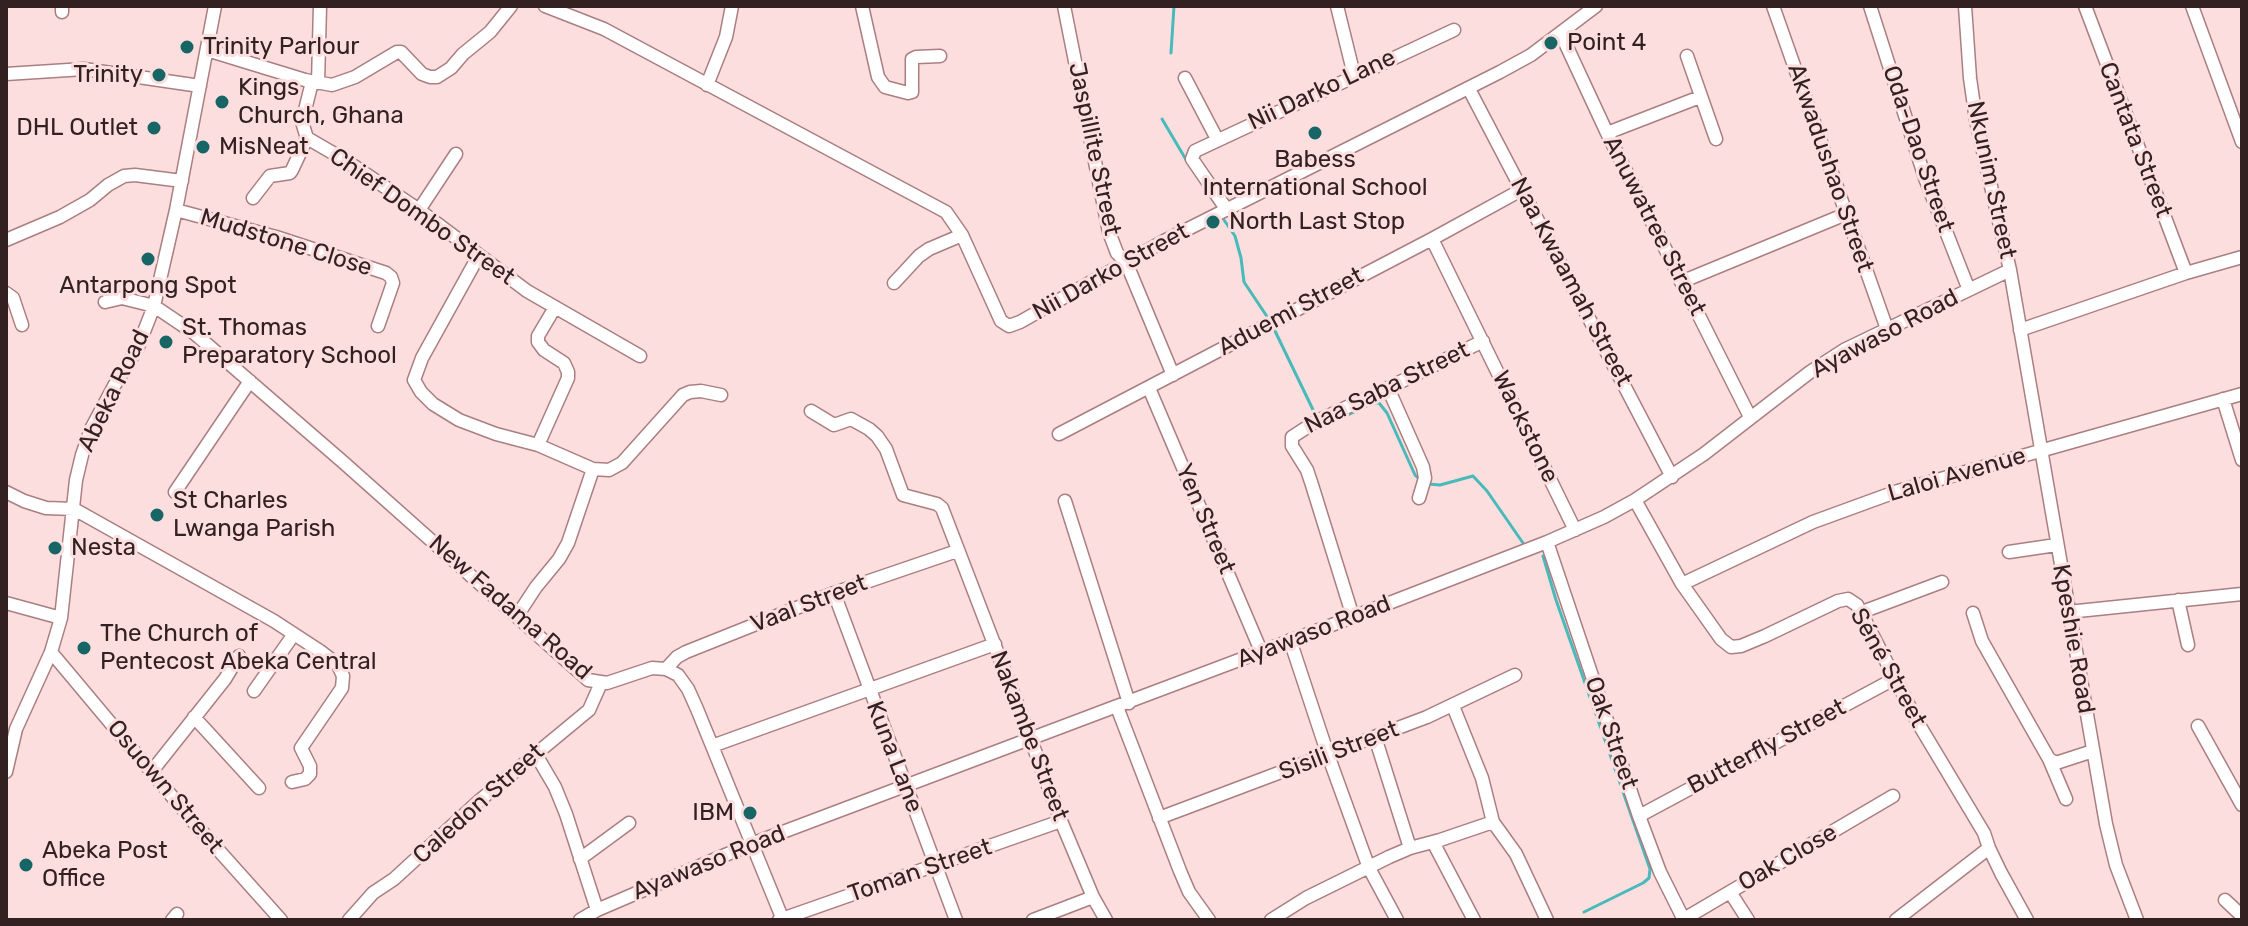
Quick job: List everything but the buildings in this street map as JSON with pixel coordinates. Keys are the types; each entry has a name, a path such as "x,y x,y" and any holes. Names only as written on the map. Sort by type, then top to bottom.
{"street":[{"name":"Abeka Road","path":"6,772 11,727 51,652 61,618 76,480 91,429 138,347 154,306 182,181 215,6"},
{"name":"Chief Dombo Street","path":"320,6 315,82 302,122 307,138 419,210 554,309 640,356"},
{"path":"207,50 254,66 332,85 355,77 401,52 422,74 437,77 490,32 511,6"},
{"name":"Nii Darko Street","path":"545,6 604,29 946,212 962,235 992,305 1001,321 1009,326 1221,213 1469,89 1531,55 1596,6"},
{"path":"707,85 726,37 732,6"},
{"path":"862,6 878,77 885,87 912,92 912,59 940,56"},
{"name":"Jaspillite Street","path":"1064,6 1112,242 1126,262 1173,375"},
{"path":"1337,6 1354,75"},
{"name":"Akwadushao Street","path":"1773,6 1887,329"},
{"name":"Oda-Dao Street","path":"1870,6 1925,178 1969,290"},
{"name":"Nkunim Street","path":"1965,6 1976,120 2010,270 2024,353"},
{"name":"Cantata Street","path":"2085,6 2186,273"},
{"path":"2192,6 2236,103 2242,142"},
{"name":"Nii Darko Lane","path":"1221,213 1192,159 1195,151 1454,30"},
{"name":"Anuwatree Street","path":"1561,34 1607,133 1750,417"},
{"path":"1687,56 1716,139"},
{"path":"6,74 84,69 200,86"},
{"path":"1185,78 1217,139"},
{"name":"Naa Kwaamah Street","path":"1469,89 1672,477"},
{"path":"1607,133 1700,97"},
{"path":"253,198 270,176 290,173 307,138"},
{"path":"419,210 456,154"},
{"path":"6,240 60,217 124,176 182,181"},
{"name":"Aduemi Street","path":"1059,434 1523,189"},
{"name":"Mudstone Close","path":"176,210 290,241 386,273 393,283 378,326"},
{"path":"1681,282 1846,214"},
{"path":"894,283 919,256 962,235"},
{"name":"Wackstone","path":"1432,239 1575,530"},
{"path":"479,255 427,348 414,380 433,404 459,420 538,445 593,469 609,470 622,463 683,395 701,391 721,395"},
{"path":"2020,330 2242,257"},
{"name":"Ayawaso Road","path":"580,920 751,844 1123,705 1575,530 1635,500 1672,477 1831,358 2010,270"},
{"path":"6,293 13,298 22,325"},
{"path":"105,302 122,298 154,306"},
{"name":"New Fadama Road","path":"154,306 194,333 250,381 588,680 601,683 652,668 666,669"},
{"path":"538,445 568,378 564,363 544,350 538,342 538,336 554,309"},
{"name":"Naa Saba Street","path":"1353,617 1307,470 1291,440 1318,421 1483,341"},
{"name":"Kpeshie Road","path":"2024,353 2113,854 2137,920"},
{"path":"175,492 250,381"},
{"name":"Yen Street","path":"1149,388 1261,651"},
{"path":"1388,388 1423,467 1422,488"},
{"name":"Laloi Avenue","path":"1682,584 1813,522 1885,495 2242,394"},
{"path":"2223,399 2242,460"},
{"name":"Nakambe Street","path":"811,411 834,425 854,420 877,436 886,449 901,493 939,505 1061,821 1106,920"},
{"path":"517,616 568,543 593,469"},
{"path":"6,492 46,508 74,509 294,634 338,665 343,676 342,688 301,748 310,766 310,774 305,779 292,782"},
{"name":"Séné Street","path":"1635,500 1682,584 1721,639 1731,647 1765,636 1838,601 1852,601 1862,612 1935,753 1973,812 2027,920"},
{"path":"1065,501 1159,818 1189,892 1209,920"},
{"name":"Oak Street","path":"1547,542 1639,816 1660,872 1684,920"},
{"path":"2009,552 2056,545"},
{"name":"Vaal Street","path":"666,669 686,652 834,593 957,551"},
{"path":"1862,612 1942,582"},
{"name":"Kuna Lane","path":"834,593 956,920"},
{"path":"2068,612 2242,594"},
{"path":"2178,600 2188,645"},
{"path":"6,603 61,618"},
{"path":"1973,613 1982,641 2049,759 2066,799"},
{"path":"254,691 294,634"},
{"path":"1290,640 1369,868 1397,920"},
{"path":"712,746 995,644"},
{"name":"Osuown Street","path":"51,652 196,825 281,920"},
{"path":"152,771 225,679 239,656"},
{"path":"666,669 683,680 781,920"},
{"name":"Sisili Street","path":"1159,818 1453,706 1515,675"},
{"name":"Butterfly Street","path":"1639,816 1894,679"},
{"name":"Caledon Street","path":"349,920 373,893 394,879 535,753 589,710 601,683"},
{"path":"1453,706 1482,778 1493,822 1516,854 1547,920"},
{"path":"194,717 259,788"},
{"path":"2198,726 2242,805"},
{"path":"1375,737 1410,848"},
{"path":"2049,759 2056,763 2093,751"},
{"path":"535,753 555,787 597,910"},
{"name":"Oak Close","path":"1684,920 1893,796"},
{"name":"Toman Street","path":"781,920 1061,821"},
{"path":"1271,920 1306,898 1410,848 1493,822"},
{"path":"580,859 629,823"},
{"path":"1433,842 1474,920"},
{"path":"1896,920 1989,848"},
{"path":"1730,892 1748,920"},
{"path":"1033,920 1093,897"},
{"path":"2225,900 2242,916"}],"waterway":[{"path":"1171,53 1174,6"},
{"path":"1162,119 1188,163"},
{"path":"1203,186 1217,206"},
{"path":"1224,220 1235,236 1244,282 1268,318"},
{"path":"1275,331 1317,418"},
{"path":"1322,423 1331,423 1379,403 1387,413 1419,479"},
{"path":"1429,484 1440,485 1473,476 1523,543"},
{"path":"1543,556 1650,869 1649,878 1643,883 1584,912"}],"place":[{"name":"Point 4","path":"1551,43"},
{"name":"Trinity Parlour","path":"187,47"},
{"name":"Trinity","path":"159,75"},
{"name":"Kings Church, Ghana","path":"222,102"},
{"name":"DHL Outlet","path":"154,128"},
{"name":"Babess International School","path":"1315,133"},
{"name":"MisNeat","path":"203,147"},
{"name":"North Last Stop","path":"1213,222"},
{"name":"Antarpong Spot","path":"148,259"},
{"name":"St. Thomas Preparatory School","path":"166,342"},
{"name":"St Charles Lwanga Parish","path":"157,515"},
{"name":"Nesta","path":"55,548"},
{"name":"The Church of Pentecost Abeka Central","path":"84,648"},
{"name":"IBM","path":"750,813"},
{"name":"Abeka Post Office","path":"26,865"}]}
